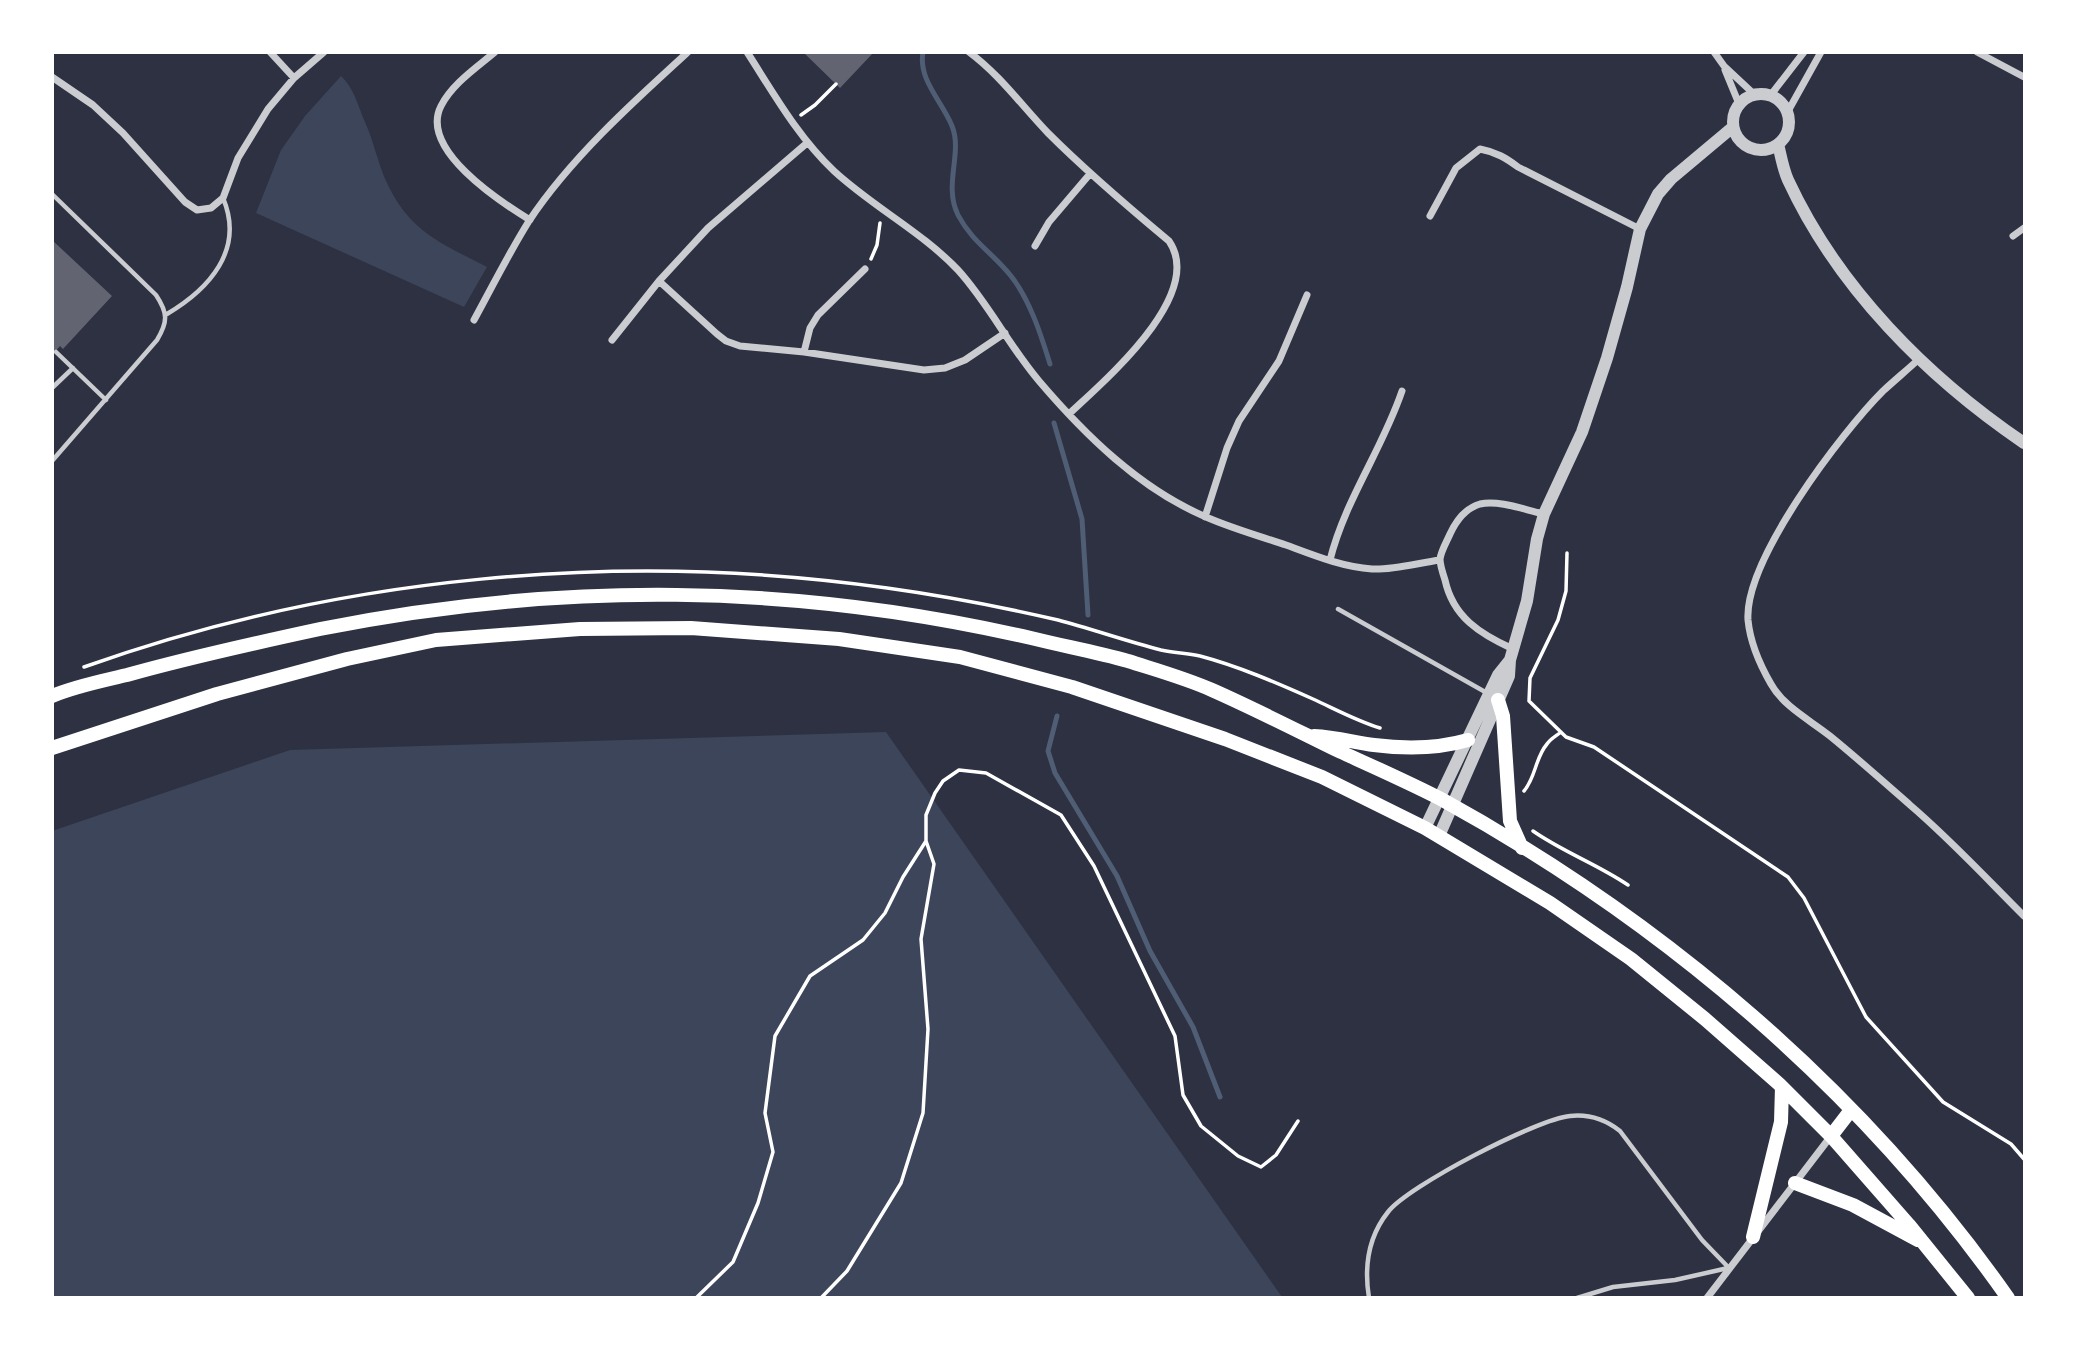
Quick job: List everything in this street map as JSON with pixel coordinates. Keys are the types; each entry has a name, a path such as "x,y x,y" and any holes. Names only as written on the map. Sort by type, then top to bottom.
{"main road":[{"path":"52,696 213,651 391,615 531,600 637,594 710,594 821,602 903,613 1007,633 1123,660 1206,687 1445,802 1577,881 1724,989 1796,1055 1929,1194 2008,1297"},
{"path":"52,748 217,694 347,659 436,640 580,629 691,628 839,639 960,657 1072,687 1225,738 1322,777 1425,828 1550,903 1631,959 1783,1087 1831,1136 1968,1297"},
{"path":"1494,697 1503,716 1510,821 1522,848"},
{"path":"1309,736 1412,748 1443,747 1468,740"},
{"path":"1753,1237 1781,1122 1783,1087"},
{"path":"1831,1136 1851,1111"},
{"path":"1795,1183 1853,1205 1926,1245"}],"street":[{"path":"271,52 294,78"},
{"path":"52,77 93,105 123,133 185,202 197,210 211,208 223,198 238,158 268,109 294,78 324,52"},
{"path":"495,52 465,76 448,95 437,120 438,133 447,149 471,176 500,201 530,220"},
{"path":"474,320 530,220 553,190 610,125 688,52"},
{"path":"747,52 807,143 848,183 956,268 1037,379 1095,441 1139,477 1205,517 1354,567 1374,569 1440,560"},
{"path":"970,52 1017,96 1044,129 1089,175 1169,241 1175,250 1178,261 1172,291 1153,326 1129,357 1069,414"},
{"path":"1714,52 1724,66 1755,95"},
{"path":"1770,96 1804,52"},
{"path":"1787,113 1821,52"},
{"path":"1977,52 2025,77"},
{"path":"1724,66 1739,104"},
{"path":"1755,95 1770,96 1782,104 1787,113 1788,130 1778,144 1765,150 1752,149 1741,142 1733,127 1739,104 1755,95"},
{"path":"1438,836 1445,802 1468,740 1509,676 1512,655 1528,601 1536,539 1544,514 1582,432 1628,287 1640,229 1658,194 1691,161 1709,150 1733,127"},
{"path":"1709,150 1741,142"},
{"path":"612,340 659,281 708,228 807,143"},
{"path":"1778,144 1787,178 1842,272 1919,359 1983,413 2025,443"},
{"path":"1430,216 1457,168 1480,149 1505,157 1518,167 1640,229"},
{"path":"1765,150 1787,178"},
{"path":"1035,246 1049,222 1089,175"},
{"path":"2013,236 2025,228"},
{"path":"803,352 810,328 818,315 864,269"},
{"path":"659,281 726,341 770,351 803,352 924,370 945,368 965,360 1005,333"},
{"path":"1205,517 1227,448 1239,421 1279,361 1307,295"},
{"path":"1919,359 1883,391 1854,423 1805,487 1771,546 1754,584 1748,618 1755,648 1772,686 1791,708 1829,736 1912,807 2025,916"},
{"path":"1329,560 1337,531 1391,425 1402,391"},
{"path":"1512,655 1471,625 1457,611 1447,591 1440,560 1455,524 1472,508 1482,504 1497,504 1544,514"},
{"path":"1425,828 1445,802 1494,697"},
{"path":"1707,1297 1831,1136"}],"lane":[{"path":"52,194 156,295 167,314 166,325 157,340 52,461"},
{"path":"167,314 190,300 206,284 222,258 231,229 223,198"},
{"path":"56,352 106,400"},
{"path":"52,388 73,368"},
{"path":"1338,609 1494,697"},
{"path":"1369,1297 1366,1268 1372,1240 1387,1212 1397,1203 1466,1161 1545,1122 1571,1116 1601,1119 1620,1130 1702,1241 1729,1268"},
{"path":"1577,1297 1613,1287 1675,1280 1729,1268"}],"path":[{"path":"792,121 815,105 836,84"},
{"path":"864,269 877,245 884,211"},
{"path":"1567,553 1566,591 1558,620 1530,678 1529,701 1566,737 1594,747 1788,877 1804,898 1866,1017 1942,1102 2011,1144 2025,1159"},
{"path":"1508,796 1526,790 1546,744 1561,732"},
{"path":"821,1297 847,1271 901,1183 923,1113 928,1029 921,939 934,864 926,841 926,815 943,781 959,770 986,773 1060,815 1094,866 1175,1036 1183,1095 1201,1126 1238,1156 1261,1167 1276,1155 1298,1121"},
{"path":"1524,823 1565,852 1595,864 1628,885"},
{"path":"696,1297 733,1262 758,1203 772,1152 765,1113 775,1036 810,976 863,940 885,913 903,877 926,841"}],"shaded area":[{"path":"341,76 355,98 396,200 428,234 487,267 464,307 256,213 281,150 305,116"},
{"path":"886,732 1282,1297 53,1297 52,831 290,750"}],"building":[{"path":"803,52 874,52 840,88"},
{"path":"52,240 112,296 63,349 60,346 52,355"}],"waterway":[{"path":"923,52 922,62 927,81 948,117 955,136 952,192 958,215 970,233 1018,285 1034,318 1050,364"},
{"path":"1054,423 1082,519 1088,615"},
{"path":"1057,716 1048,751 1055,773 1117,876 1150,951 1193,1027 1220,1097"}]}
